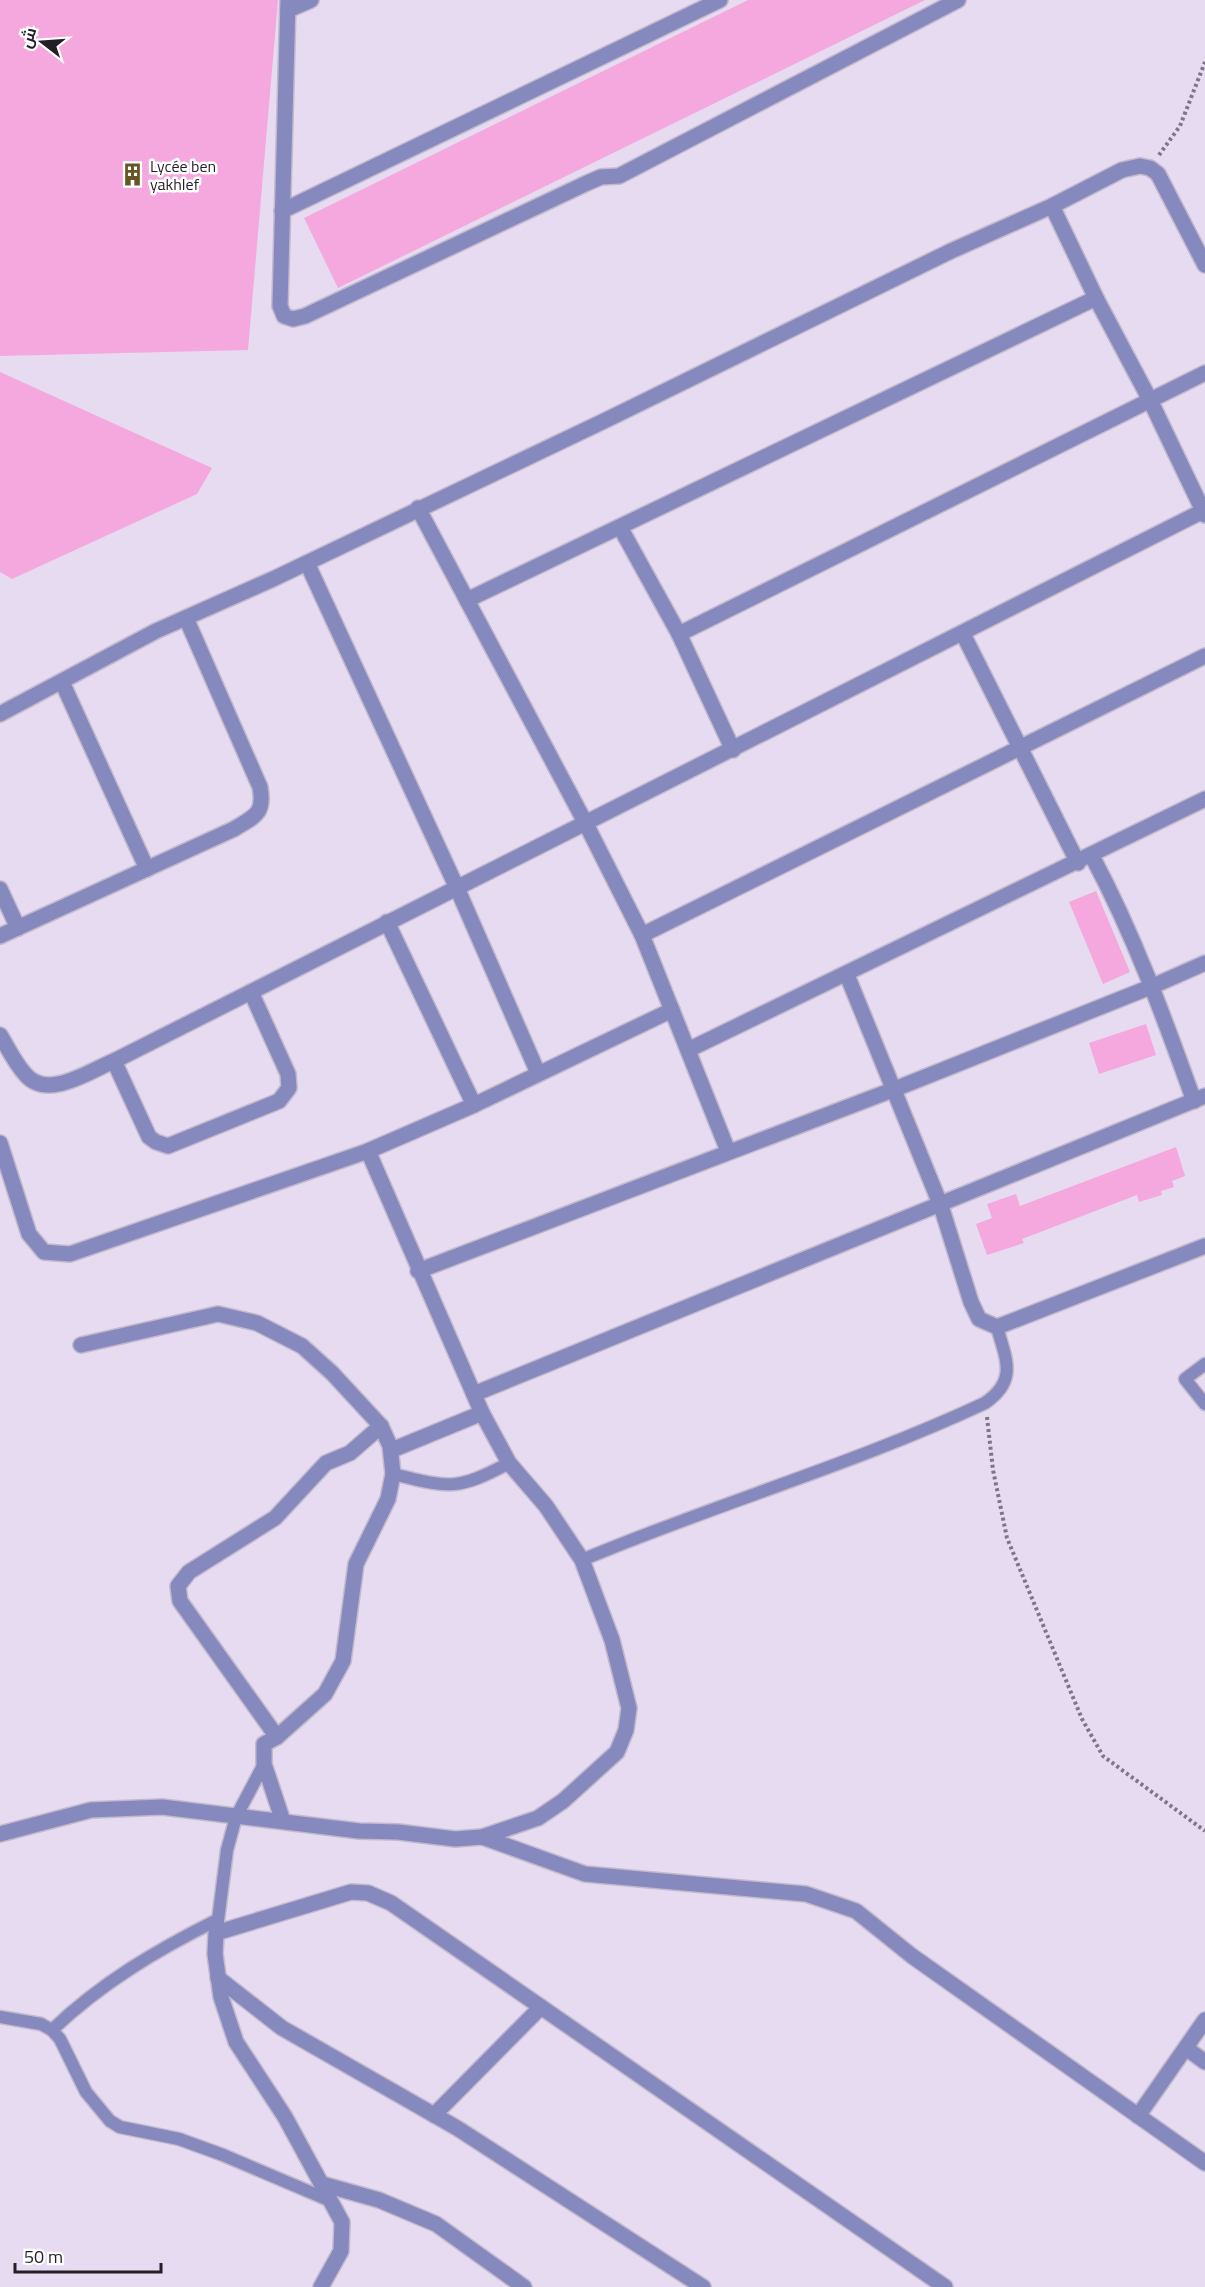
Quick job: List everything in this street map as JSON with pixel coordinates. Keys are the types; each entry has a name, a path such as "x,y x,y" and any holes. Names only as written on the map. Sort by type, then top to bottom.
{"street":[{"path":"311,0 288,5 280,306 284,316 293,319 305,316 587,183 601,177 619,176 958,0"},
{"path":"282,211 720,0"},
{"path":"0,714 156,630 307,562 604,421 951,251 1053,206 1122,170 1140,166 1150,168 1158,174 1205,265"},
{"path":"0,1035 26,1076 37,1084 51,1087 114,1061 1204,513 1150,400 1096,298 1053,206"},
{"path":"466,600 1096,298"},
{"path":"679,634 1205,373"},
{"path":"418,508 586,824 642,935 728,1151"},
{"path":"620,527 679,634 733,750"},
{"path":"307,562 458,888 538,1073"},
{"path":"0,936 234,829 257,815 263,804 261,787 186,618"},
{"path":"474,1394 1199,1099 1120,909 1085,859 1019,747 963,634"},
{"path":"642,935 1205,656"},
{"path":"62,682 147,869"},
{"path":"688,1050 847,975 1205,799"},
{"path":"0,889 18,928"},
{"path":"387,922 474,1105"},
{"path":"418,1271 895,1089 1153,987 1205,963"},
{"path":"847,975 895,1089 940,1206 971,1302 979,1319 998,1327 1205,1246"},
{"path":"114,1061 150,1137 168,1146 279,1101 289,1088 288,1074 251,992"},
{"path":"0,1143 29,1234 44,1252 61,1255 368,1151 474,1105 672,1010"},
{"path":"0,1834 90,1810 162,1807 455,1839 482,1837 538,1818 563,1801 617,1752 626,1730 629,1708 612,1640 582,1560 546,1506 509,1463 482,1413 418,1271 368,1151"},
{"path":"81,1345 219,1314 257,1323 302,1346 332,1373 381,1426 392,1450 393,1474 388,1499 356,1564 343,1661 325,1694 277,1737 264,1744 264,1764 283,1821"},
{"path":"392,1450 482,1413"},
{"path":"277,1737 180,1601 178,1587 189,1572 275,1518 326,1463 350,1453 381,1426"},
{"path":"482,1837 585,1874 696,1886 806,1894 856,1911 912,1956 1205,2163"},
{"path":"321,2287 341,2251 342,2222 285,2117 236,2042 221,1997 215,1954 217,1927 351,1892 368,1893 391,1903 945,2287"},
{"path":"218,1978 282,2028 434,2115 703,2287"},
{"path":"434,2115 541,2007"},
{"path":"1138,2116 1205,2020"},
{"path":"1186,2048 1205,2062"},
{"path":"322,2184 379,2200 436,2224 524,2287"}],"lane":[{"path":"582,1560 666,1525 817,1472 986,1403 1006,1381 1008,1368 998,1327"},
{"path":"1205,1364 1185,1378 1205,1404"},
{"path":"393,1474 440,1486 455,1485 476,1480 509,1463"},
{"path":"52,2030 76,2006 121,1972 217,1927 227,1850 236,1816 264,1764"},
{"path":"0,2017 41,2024 52,2030 60,2039 86,2092 110,2121 120,2127 190,2143 331,2201"}],"path":[{"path":"1150,168 1180,126 1205,62"},
{"path":"986,1403 993,1470 1007,1538 1082,1719 1103,1756 1205,1831"}],"building":[{"name":"Lycée ben yakhlef","path":"0,0 278,0 248,350 0,356"},
{"path":"748,0 925,0 338,288 304,218"},
{"path":"0,372 212,468 197,494 12,579 0,572"},
{"path":"1096,891 1130,972 1103,984 1069,902"},
{"path":"1146,1024 1156,1055 1099,1074 1089,1043"},
{"path":"1176,1147 1185,1176 1172,1181 1174,1187 1161,1191 1162,1195 1139,1202 1137,1195 1022,1239 1024,1243 987,1255 976,1224 992,1218 987,1204 1016,1194 1020,1206"}],"place":[{"name":"Lycée ben yakhlef","path":"132,175"}]}
